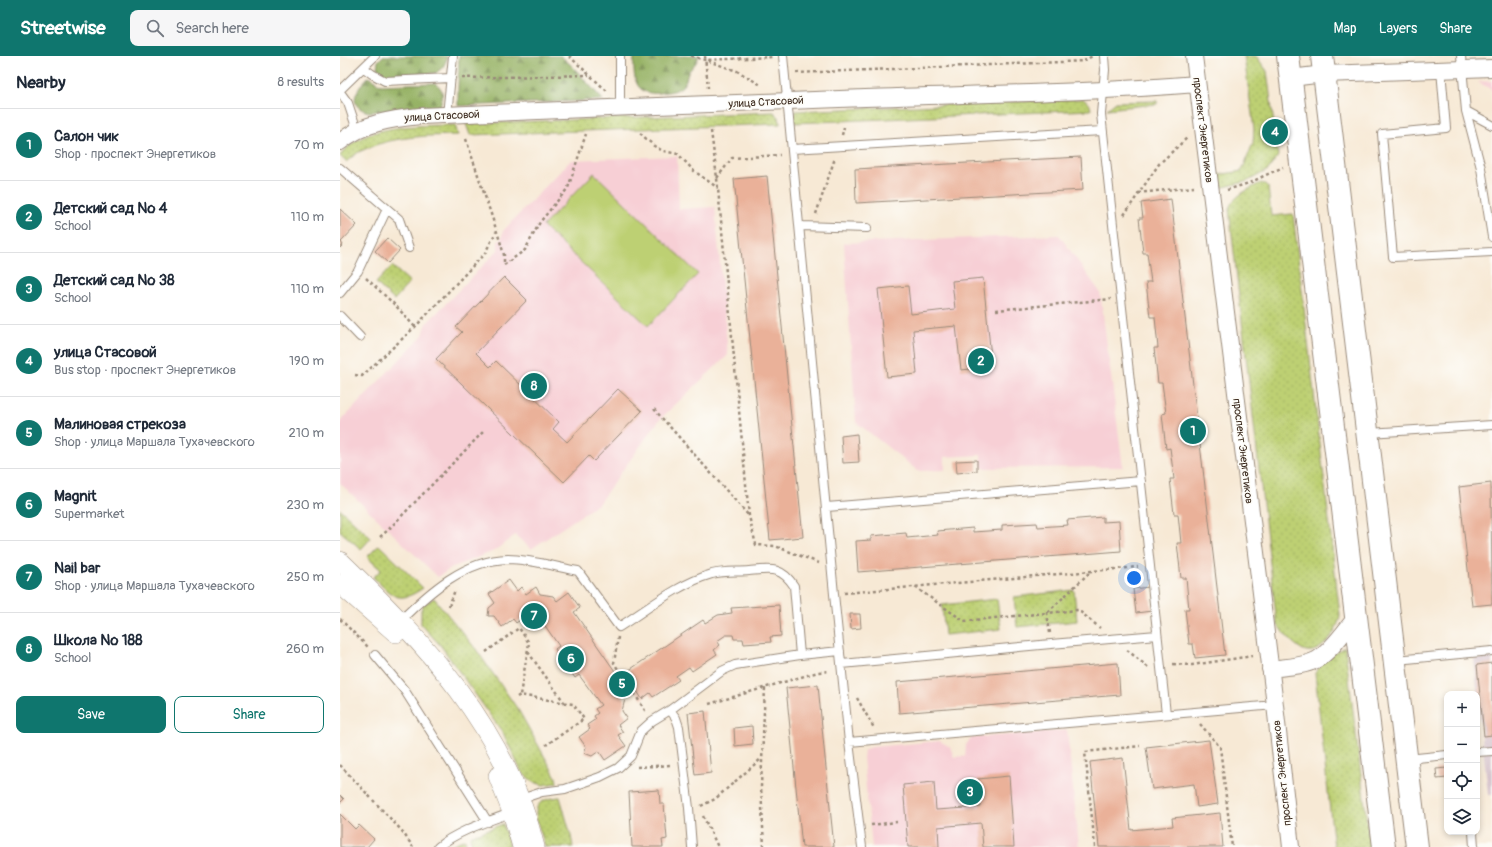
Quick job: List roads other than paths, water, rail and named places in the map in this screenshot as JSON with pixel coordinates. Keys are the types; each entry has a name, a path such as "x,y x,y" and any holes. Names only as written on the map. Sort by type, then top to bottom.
{"main road":[{"path":"1288,56 1384,847"},
{"path":"1323,65 1417,847"}],"street":[{"name":"проспект Энергетиков","path":"1194,56 1275,705 1291,847"},
{"path":"1291,78 1323,65 1441,70 1461,63 1492,68"},
{"name":"улица Стасовой","path":"340,142 357,130 372,124 394,119 620,103 710,105 1103,90 1197,84"},
{"path":"340,561 396,625"},
{"path":"340,584 396,625 430,653 456,685 492,738 505,764 516,806 522,847"},
{"path":"1270,669 1305,669 1327,652 1356,616"},
{"path":"516,806 535,847"}],"lane":[{"path":"357,130 348,103 340,91 376,56"},
{"path":"447,115 453,56"},
{"path":"620,56 620,103"},
{"path":"784,56 784,101 792,152 800,226 834,594 849,742 862,847"},
{"path":"1104,56 1105,70 1101,114 1102,131 1166,714"},
{"path":"1461,63 1466,112 1481,168 1492,237"},
{"path":"364,68 372,74 385,80 451,78"},
{"path":"1441,70 1446,128 1382,134 1393,257 1492,252"},
{"path":"1466,112 1492,125"},
{"path":"792,152 839,146 1102,131"},
{"path":"340,168 399,219 408,248"},
{"path":"340,293 358,270 387,209"},
{"path":"800,226 867,228"},
{"path":"340,316 360,337"},
{"path":"1368,433 1492,425"},
{"path":"827,507 1141,481"},
{"path":"396,625 433,590 462,572 492,561 509,559 578,571 619,627 688,583 714,574 767,569 779,570 788,576 794,586 800,655"},
{"path":"842,667 1051,644 1157,635"},
{"path":"438,847 444,842 488,822 542,792 565,789 600,777 618,768 631,756 641,731 652,721 670,710 728,668 735,665 800,655 840,651"},
{"path":"1395,660 1492,651"},
{"path":"375,655 405,691 488,822"},
{"path":"849,742 1275,705"},
{"path":"670,710 676,718 679,728 689,808 692,847"},
{"path":"1480,752 1492,751"},
{"path":"1407,759 1444,755"},
{"path":"1473,835 1474,847"}],"place":[{"name":"улица Стасовой","path":"1275,132"},
{"name":"Детский сад № 4","path":"981,361"},
{"name":"Школа № 188","path":"534,386"},
{"name":"Салон чик","path":"1193,431"},
{"name":"Nail bar","path":"534,616"},
{"name":"Magnit","path":"571,659"},
{"name":"Малиновая стрекоза","path":"622,684"},
{"name":"Детский сад № 38","path":"970,792"}]}
